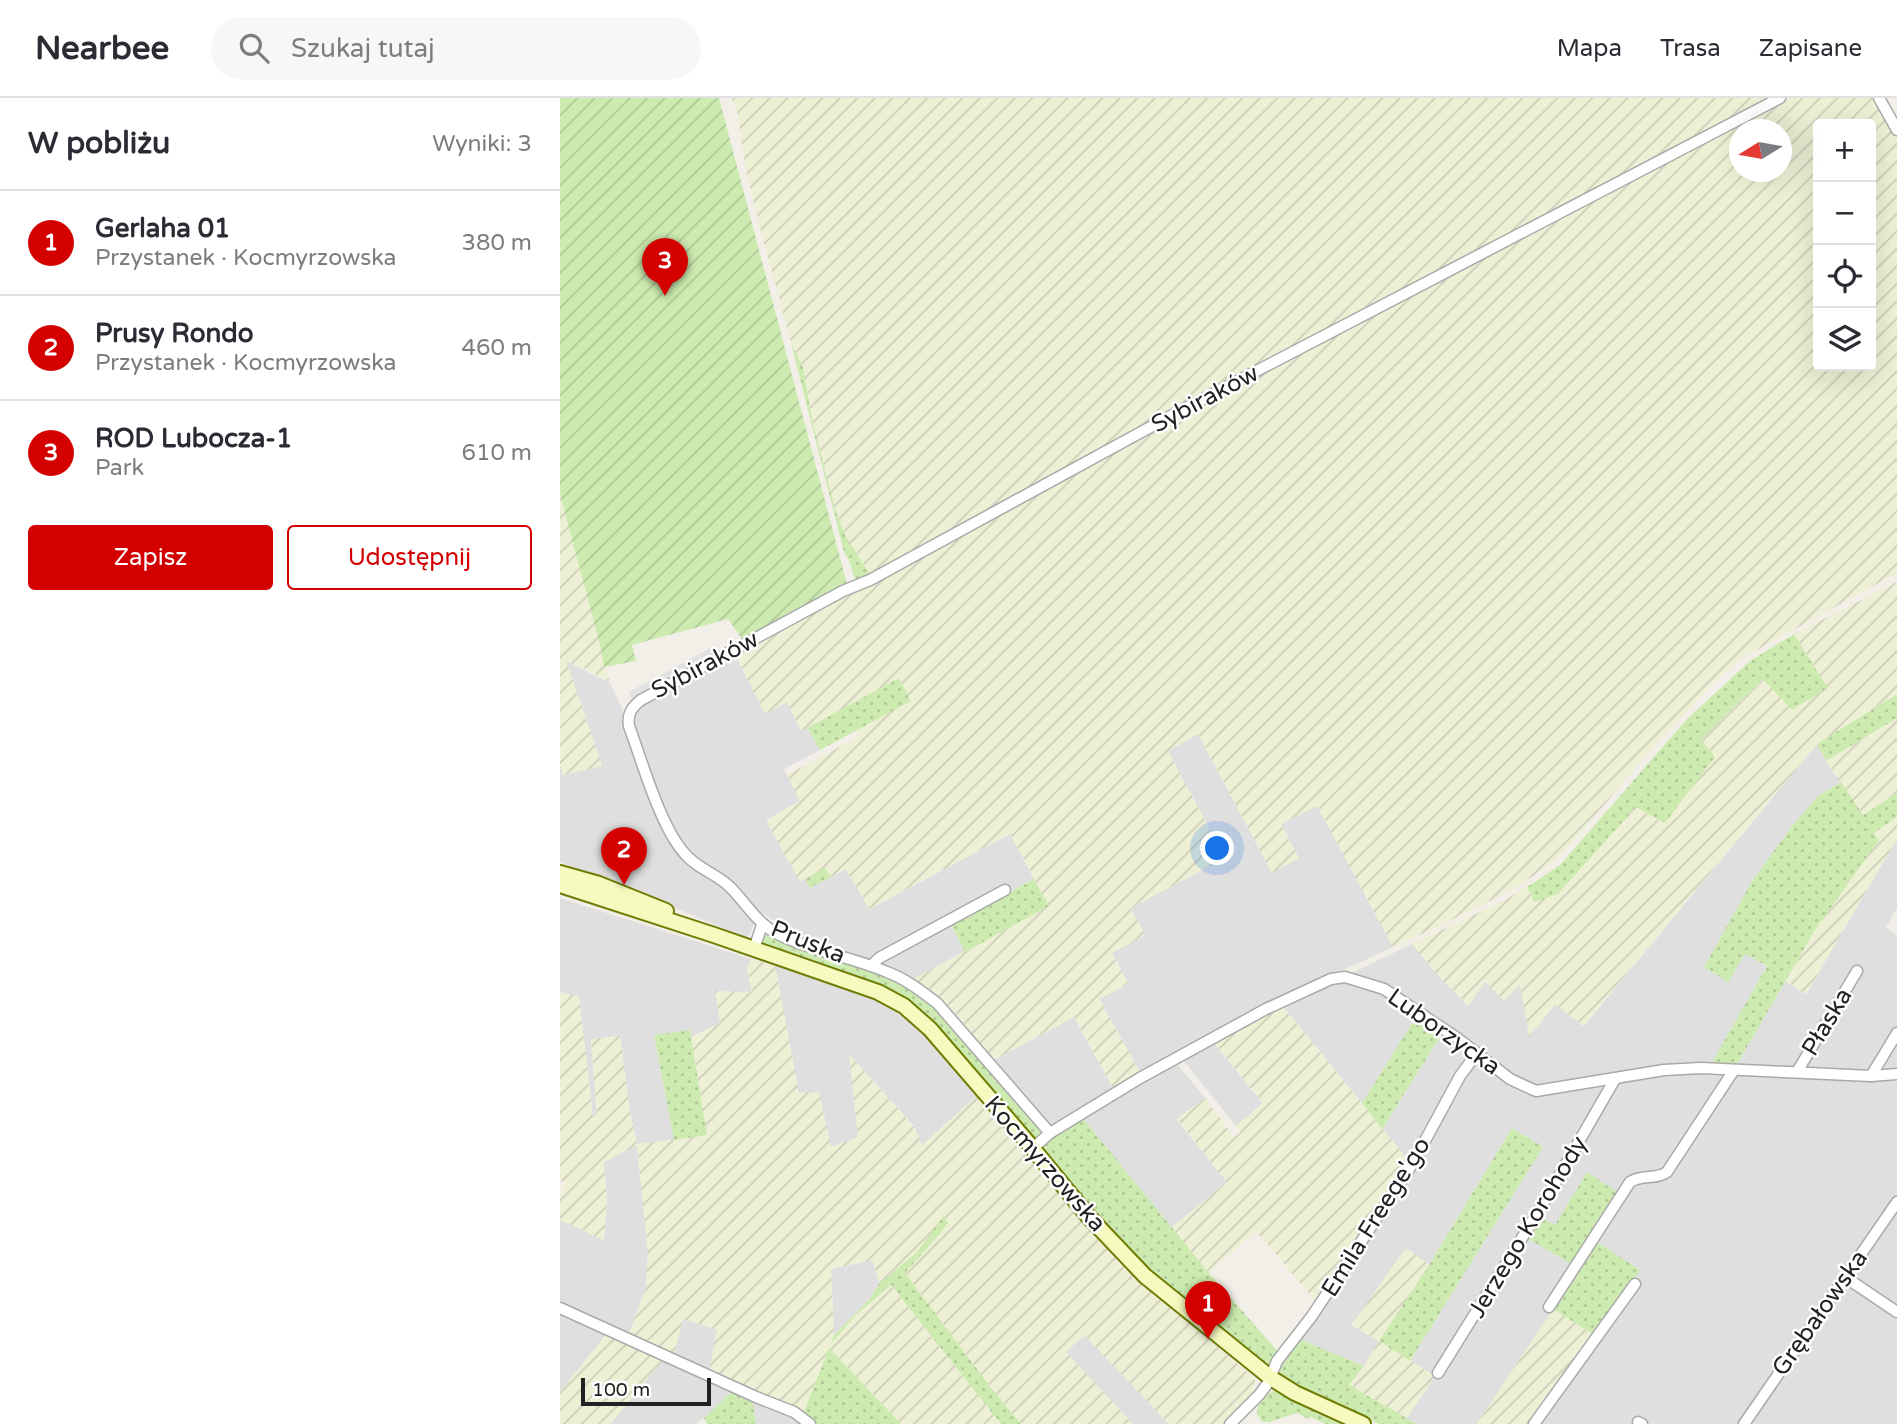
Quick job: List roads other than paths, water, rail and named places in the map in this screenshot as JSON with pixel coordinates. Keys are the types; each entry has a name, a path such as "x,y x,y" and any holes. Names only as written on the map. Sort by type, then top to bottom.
{"main road":[{"name":"Kocmyrzowska","path":"560,873 599,884 680,917 714,935"},
{"name":"Kocmyrzowska","path":"560,885 878,992 904,1006 930,1029 1088,1216 1145,1276 1270,1378 1295,1393 1363,1424"}],"street":[{"name":"Sybiraków","path":"634,706 742,645 929,549 1178,412 1780,98"},
{"path":"1879,98 1897,130"},
{"name":"Pruska","path":"634,706 629,715 629,726 655,798 674,838 687,857 729,885 762,925 788,939 900,978 937,1003 1050,1133"},
{"path":"871,966 879,958 1005,890"},
{"path":"754,949 762,925"},
{"name":"Płaska","path":"1797,1072 1857,971"},
{"name":"Luborzycka","path":"1033,1148 1050,1133 1140,1078 1266,1009 1339,977 1348,977 1384,989 1416,1009 1510,1079 1536,1091 1664,1070 1701,1068 1871,1076 1897,1074"},
{"path":"1871,1076 1897,1033"},
{"name":"Emila Freege'go","path":"1230,1424 1259,1395 1277,1361 1312,1316 1413,1163 1460,1076 1477,1053"},
{"path":"1549,1307 1630,1182 1667,1172 1734,1070"},
{"name":"Jerzego Korohody","path":"1438,1373 1615,1079"},
{"name":"Grębałowska","path":"1744,1424 1897,1202"},
{"path":"1845,1277 1897,1312"},
{"path":"1534,1424 1635,1284"},
{"path":"560,1308 755,1397 794,1412 810,1424"},
{"path":"1253,1365 1259,1380 1259,1395"}],"place":[{"name":"ROD Lubocza-1","path":"665,296"},
{"name":"Prusy Rondo","path":"624,885"},
{"name":"Gerlaha 01","path":"1208,1339"}]}
